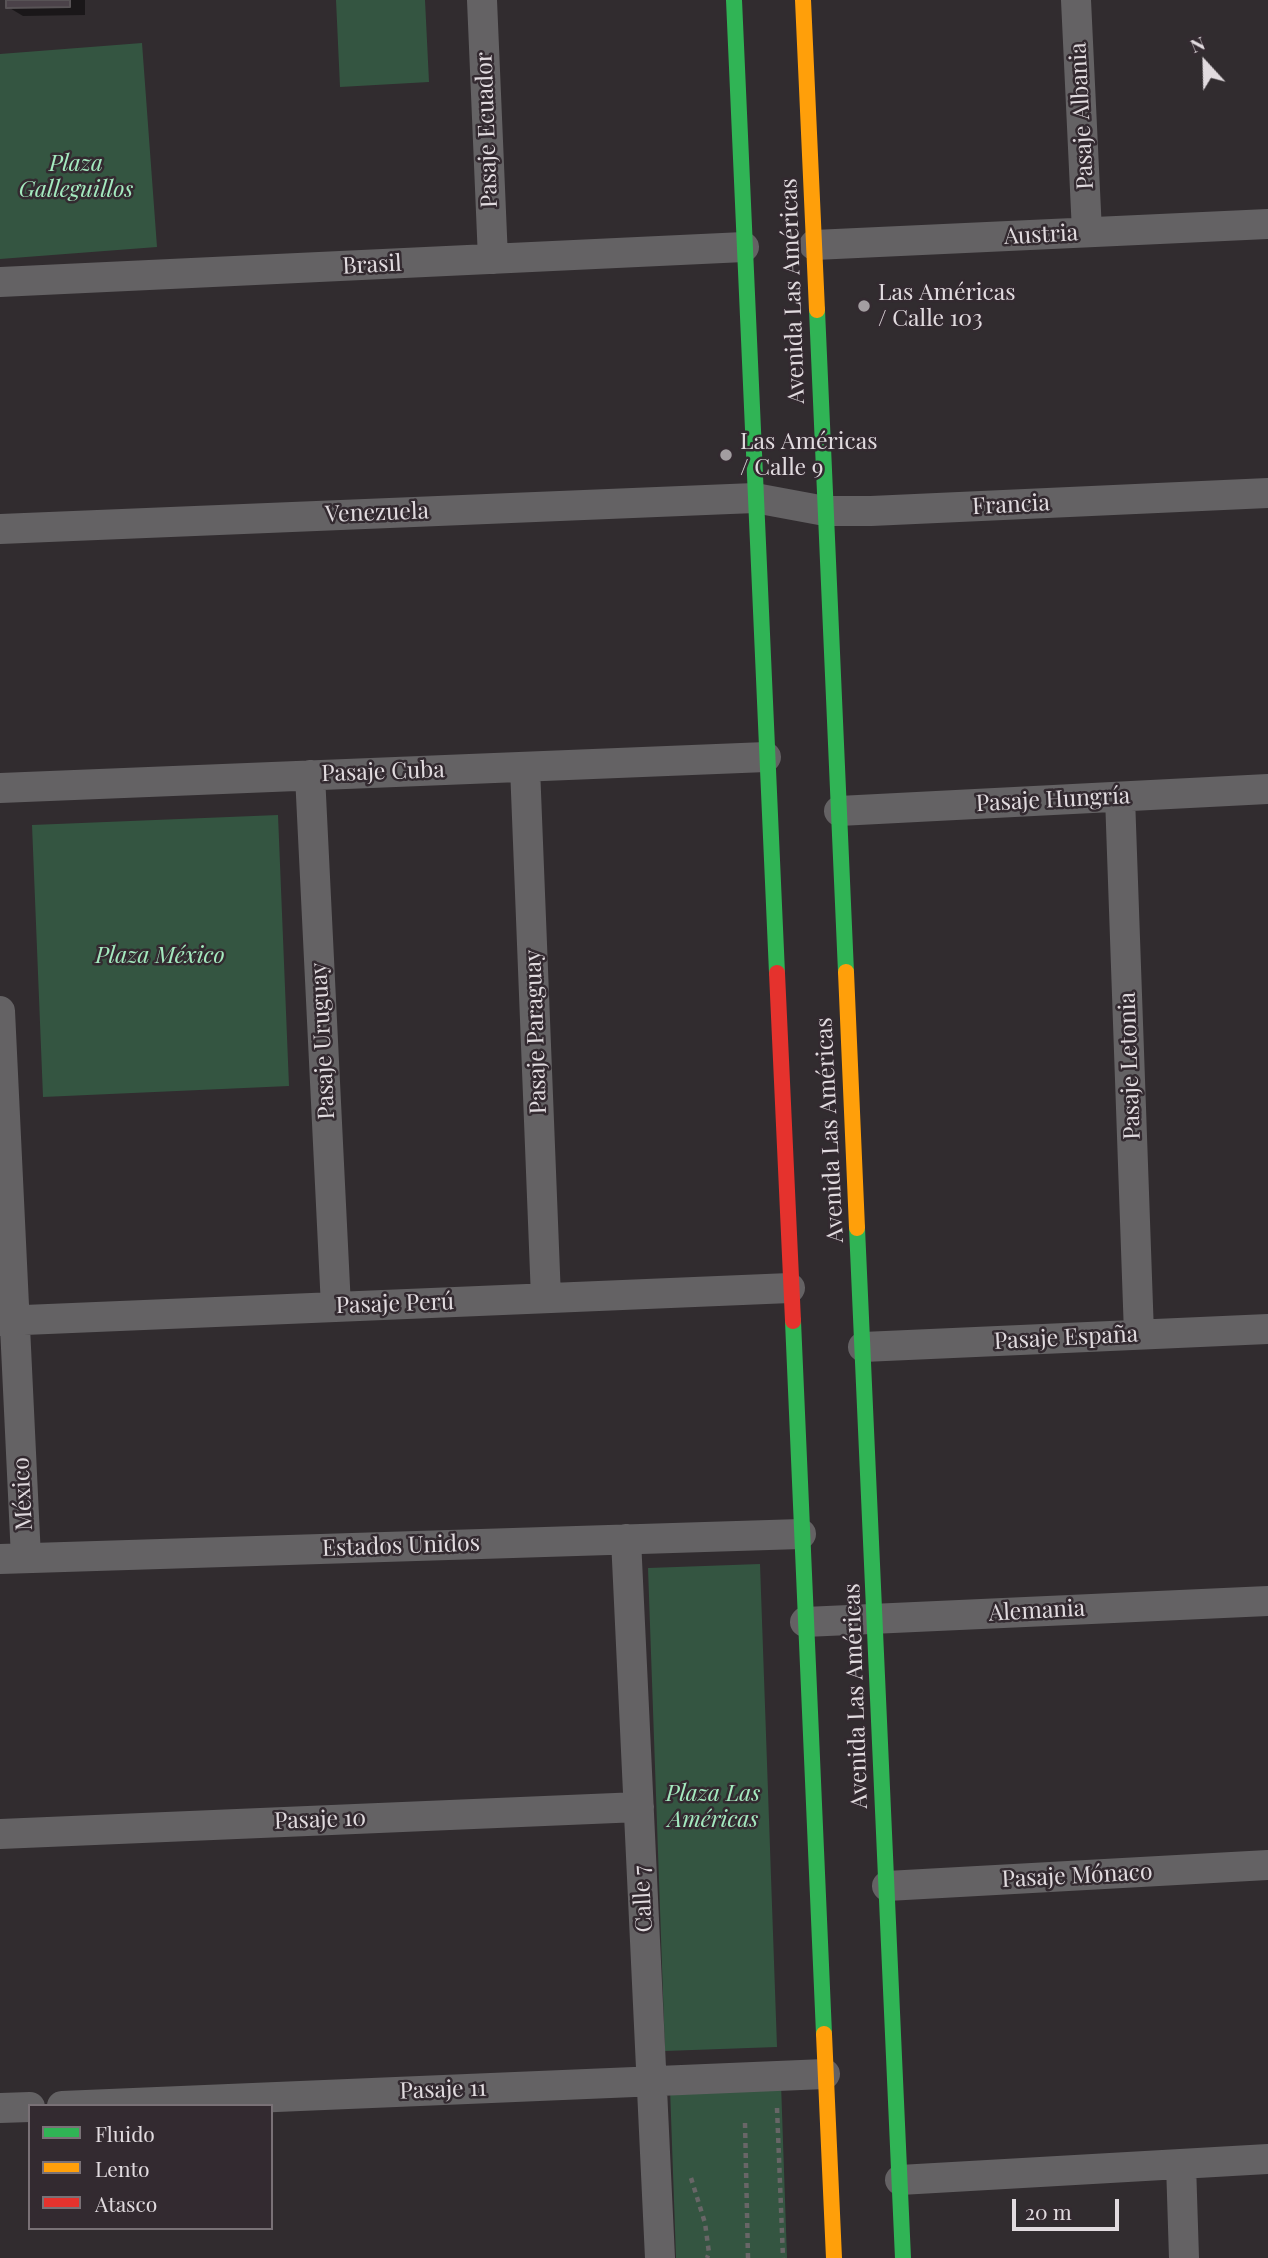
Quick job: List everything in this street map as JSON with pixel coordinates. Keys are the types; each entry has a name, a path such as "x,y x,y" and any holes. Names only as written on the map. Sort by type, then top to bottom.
{"main road":[{"name":"Avenida Las Américas","path":"734,0 834,2258"},
{"name":"Avenida Las Américas","path":"803,0 903,2258"}],"street":[{"name":"Pasaje Ecuador","path":"482,0 493,259"},
{"name":"Pasaje Albania","path":"1076,0 1087,232"},
{"name":"Austria","path":"814,245 1268,224"},
{"name":"Brasil","path":"0,282 744,247"},
{"name":"Francia","path":"755,498 825,512 1268,493"},
{"name":"Venezuela","path":"0,528 755,498"},
{"name":"Pasaje Cuba","path":"0,788 766,757"},
{"name":"Pasaje Paraguay","path":"525,767 546,1298"},
{"name":"Pasaje Uruguay","path":"310,775 336,1307"},
{"name":"Pasaje Hungría","path":"839,811 1268,789"},
{"name":"Pasaje Letonia","path":"1120,797 1139,1334"},
{"name":"México","path":"0,1011 13,1559"},
{"name":"Pasaje Perú","path":"7,1320 790,1287"},
{"name":"Pasaje España","path":"863,1347 1268,1329"},
{"name":"Estados Unidos","path":"13,1559 801,1534"},
{"name":"Calle 7","path":"626,1539 660,2258"},
{"name":"Alemania","path":"805,1622 1268,1601"},
{"name":"Pasaje 10","path":"0,1834 639,1807"},
{"name":"Pasaje Mónaco","path":"887,1886 1268,1865"},
{"name":"Pasaje 11","path":"109,2104 825,2074"},
{"path":"0,2108 28,2107"},
{"path":"900,2180 1268,2159"},
{"path":"1181,2164 1184,2258"}],"path":[{"path":"777,2107 783,2258"},
{"path":"746,2123 748,2258"},
{"path":"688,2166 705,2223 709,2253 707,2258"}],"green space":[{"path":"336,0 425,0 429,82 340,87"},
{"name":"Plaza Galleguillos","path":"142,43 157,247 0,259 0,54"},
{"name":"Plaza México","path":"278,815 289,1086 43,1097 32,825"},
{"name":"Plaza Las Américas","path":"760,1564 777,2047 665,2051 648,1568"},
{"path":"781,2083 787,2258 676,2258 670,2088"}],"building":[{"path":"6,0 70,0 70,7 6,8"}],"traffic: fast":[{"path":"734,0 777,973"},
{"path":"817,310 846,972"},
{"path":"857,1228 903,2258"},
{"path":"793,1321 824,2034"}],"traffic: slow":[{"path":"803,0 817,310"},
{"path":"846,972 857,1228"},
{"path":"824,2034 834,2258"}],"traffic: jam":[{"path":"777,973 793,1321"}],"place":[{"name":"Las Américas / Calle 103","path":"864,306"},
{"name":"Las Américas / Calle 9","path":"726,455"}]}
